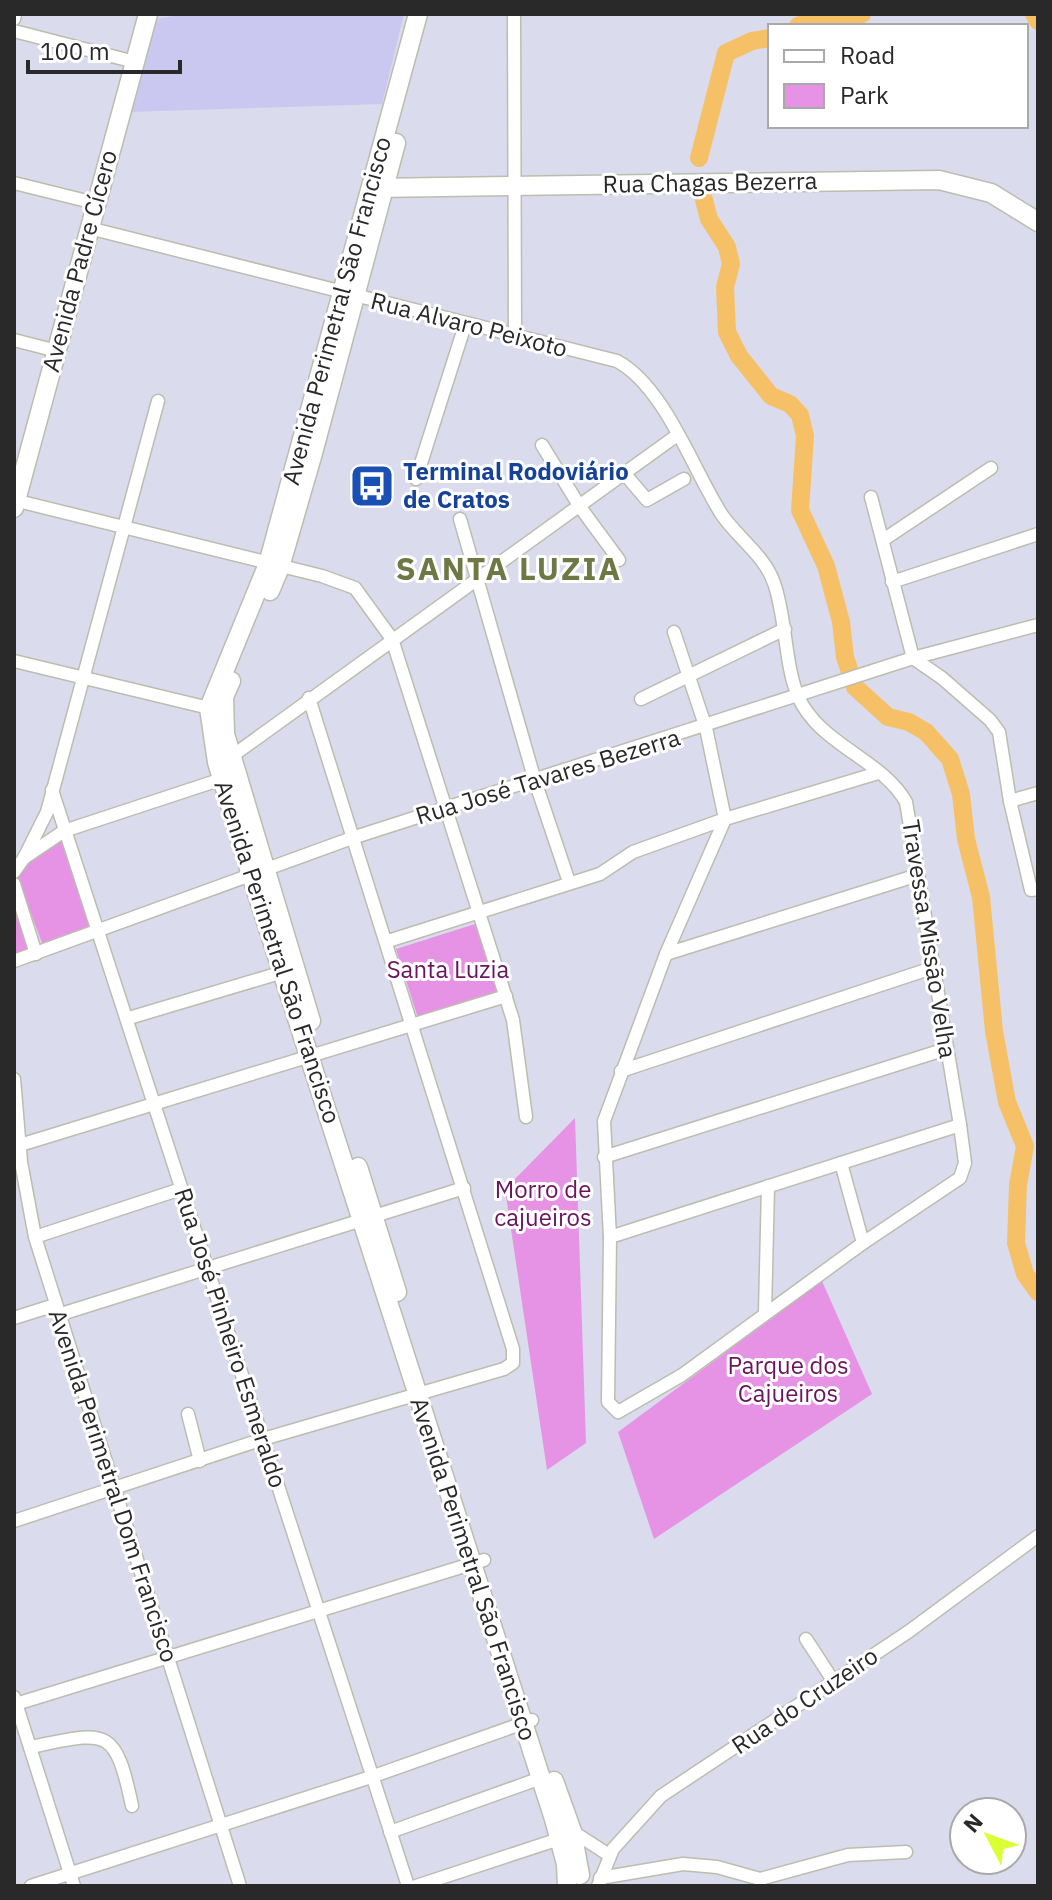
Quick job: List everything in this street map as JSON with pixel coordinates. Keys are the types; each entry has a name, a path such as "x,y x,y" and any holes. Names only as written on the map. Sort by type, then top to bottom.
{"main road":[{"name":"Avenida Padre Cícero","path":"15,503 148,14"},
{"name":"Avenida Perimetral São Francisco","path":"380,182 418,14"},
{"name":"Avenida Perimetral São Francisco","path":"429,14 274,565 237,654 209,708 223,766 580,1886"},
{"name":"Rua Chagas Bezerra","path":"514,181 952,171 1007,189 1038,210"},
{"name":"Rua Chagas Bezerra","path":"380,182 939,180 991,193 1038,222"},
{"name":"Avenida Perimetral São Francisco","path":"223,766 224,697 237,654"},
{"name":"Avenida Perimetral São Francisco","path":"258,872 283,972 315,1053"},
{"name":"Avenida Perimetral São Francisco","path":"528,1722 541,1778 566,1835 567,1886"}],"street":[{"path":"514,14 515,337"},
{"path":"14,31 135,62"},
{"path":"14,183 95,203"},
{"name":"Rua Alvaro Peixoto","path":"89,228 348,296 617,361 643,381 676,436"},
{"path":"416,479 465,325"},
{"path":"14,340 57,351"},
{"path":"14,872 42,826 121,527 158,401"},
{"path":"24,858 64,831 223,766 309,698 676,436 723,515 773,580 798,696"},
{"path":"542,445 580,507 619,560"},
{"path":"883,540 991,468"},
{"path":"624,473 647,500 684,479"},
{"path":"871,497 913,658 942,678 990,720 999,732 1010,801 1034,890"},
{"path":"15,503 274,565 355,588 392,639 480,911 516,1036 526,1117"},
{"path":"460,519 535,781 569,882"},
{"path":"892,582 1038,534"},
{"name":"Rua José Tavares Bezerra","path":"14,961 352,838 706,728 913,658 1038,625"},
{"path":"641,699 785,629"},
{"path":"674,632 686,676 706,728 725,819 666,954 604,1121 610,1237 608,1402 612,1409 622,1412 682,1375 863,1243 841,1163"},
{"path":"14,661 209,708"},
{"name":"Travessa Missão Velha","path":"798,696 839,742 898,788 906,802 965,1163 954,1184 863,1243"},
{"path":"14,1521 263,1439 422,1390 504,1369 513,1363 513,1349 464,1188 309,698"},
{"path":"388,941 600,874 652,844 878,773"},
{"name":"Rua José Pinheiro Esmeraldo","path":"52,790 129,1018 181,1189 408,1886"},
{"path":"1010,801 1038,793"},
{"path":"666,954 918,875"},
{"path":"14,884 36,954"},
{"path":"621,1071 932,968"},
{"path":"129,1018 283,972"},
{"path":"20,1145 506,996"},
{"path":"604,1157 946,1049"},
{"name":"Avenida Perimetral Dom Francisco","path":"14,1079 20,1145 18,1164 35,1237 240,1886"},
{"path":"610,1237 960,1125"},
{"path":"765,1313 768,1186"},
{"path":"14,1318 56,1310 207,1268 464,1188"},
{"path":"35,1237 181,1189"},
{"path":"188,1414 200,1461"},
{"name":"Rua do Cruzeiro","path":"599,1882 609,1855 625,1833 661,1796 834,1682 1038,1536"},
{"path":"72,1880 30,1747 18,1728 16,1705 478,1562"},
{"path":"806,1639 834,1682"},
{"path":"31,1886 72,1880 219,1824 371,1777 528,1722"},
{"path":"30,1747 89,1736 106,1742 122,1759 132,1806"},
{"path":"390,1832 541,1778"},
{"path":"416,1886 566,1835 609,1855"},
{"path":"599,1882 683,1864 717,1867 760,1879 848,1855 906,1852"}],"shaded area":[{"path":"186,14 404,14 382,104 130,112 156,19"}],"green space":[{"path":"63,838 90,926 42,943 16,873"},
{"path":"14,900 29,951 14,956"},
{"name":"Santa Luzia","path":"478,923 500,992 418,1018 396,949"},
{"name":"Morro de cajueiros","path":"575,1118 586,1443 547,1470 505,1189"},
{"name":"Parque dos Cajueiros","path":"822,1281 872,1394 654,1539 618,1432"}],"waterway":[{"path":"803,24 821,17 838,20 862,14"},
{"path":"1034,14 1038,21"},
{"path":"699,158 726,53 752,41 768,38"},
{"path":"704,200 709,219 727,247 731,264 725,287 727,332 739,356 771,396 790,404 800,415 805,436 800,510 826,566 841,622 845,657 855,687 888,717 909,722 926,732 950,759 961,794 966,839 981,897 994,1031 1007,1102 1025,1146 1018,1185 1016,1243 1025,1274 1038,1292"}],"place":[{"name":"Terminal Rodoviário de Cratos","path":"372,486"}],"district":[{"name":"SANTA LUZIA","path":"509,569"}]}
